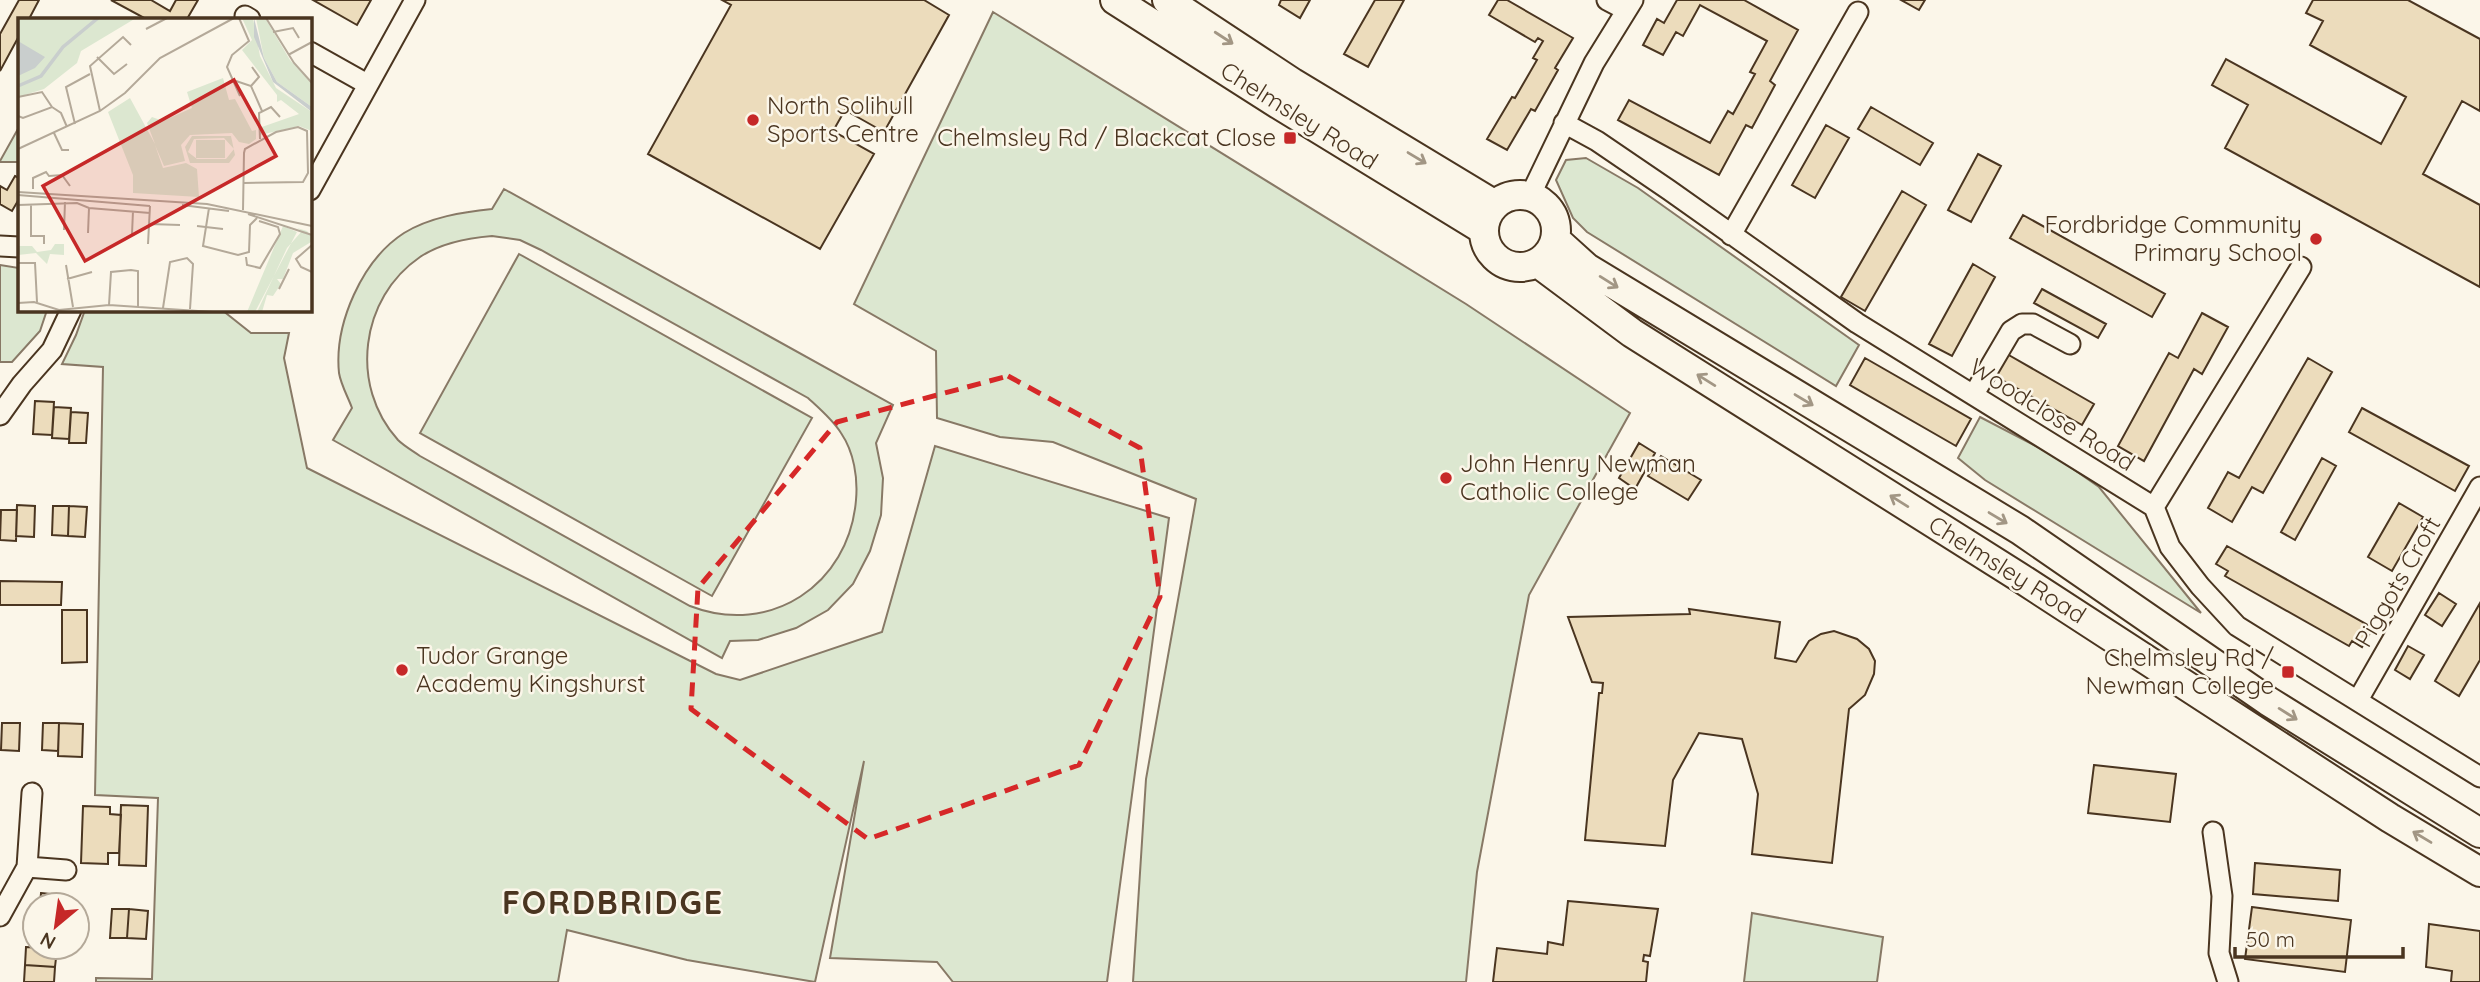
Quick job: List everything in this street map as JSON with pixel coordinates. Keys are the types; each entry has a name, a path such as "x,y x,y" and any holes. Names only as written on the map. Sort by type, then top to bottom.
{"street":[{"path":"312,186 415,0"},
{"name":"Chelmsley Road","path":"1115,0 1278,104 1490,217"},
{"name":"Chelmsley Road","path":"1167,0 1490,217"},
{"path":"1530,196 1594,63 1630,5 1607,0"},
{"path":"1731,235 1858,12"},
{"path":"312,53 367,84"},
{"name":"Woodclose Road","path":"1564,123 1597,141 1857,323 2154,507"},
{"path":"1530,196 1551,211 1556,224 1556,240 1549,253 1538,264 1519,268 1501,262 1491,253 1485,237 1490,217 1510,197 1530,196"},
{"name":"Chelmsley Road","path":"1556,240 1587,268 2020,530 2268,702 2480,833"},
{"path":"0,246 18,247"},
{"name":"Chelmsley Road","path":"1538,264 1632,333 2019,577 2379,811 2480,872"},
{"path":"2301,267 2154,507 2170,547 2200,586 2237,626 2480,777"},
{"path":"0,415 22,384 52,351 70,312"},
{"path":"1974,394 2011,331 2022,324 2033,324 2070,344"},
{"name":"Piggots Croft","path":"2358,701 2480,487"},
{"path":"0,916 27,867 32,793"},
{"path":"2213,832 2222,896 2219,953 2228,982"},
{"path":"27,867 66,870"}],"highlighted area":[{"path":"1008,376 1140,448 1160,597 1079,765 868,839 691,709 698,588 837,422"}],"green space":[{"path":"993,12 1466,304 1630,413 1529,595 1477,872 1466,982 1133,982 1146,779 1196,499 1053,442 1000,437 937,418 936,351 854,304"},
{"path":"18,129 18,162 0,161"},
{"path":"1586,158 1638,188 1859,345 1836,386 1587,232 1573,218 1556,180 1566,160"},
{"path":"504,189 893,405 876,443 883,478 881,515 870,551 853,584 828,610 796,628 758,640 730,641 722,658 333,440 352,408 339,373 341,334 354,295 375,259 414,227 447,216 492,209","holes":["492,236 520,240 808,398 830,419 849,448 856,474 856,500 850,530 838,557 821,579 800,596 776,608 749,614 720,614 690,606 420,456 398,440 382,418 372,394 368,369 368,344 384,295 400,274 420,257 437,248 454,242"]},
{"path":"519,254 812,418 712,596 420,433"},
{"path":"0,265 18,268 18,312 46,312 40,331 12,362 0,362"},
{"name":"Tudor Grange Academy Kingshurst","path":"84,312 225,312 251,333 289,333 284,358 307,468 716,674 740,680 882,632 935,446 1169,518 1107,982 953,982 937,962 830,958 864,761 815,982 687,960 567,930 558,982 96,982 96,978 152,979 158,798 95,795 103,367 62,364"},
{"path":"1980,417 2053,455 2099,487 2201,613 1985,480 1958,458"},
{"path":"1752,913 1883,937 1877,982 1744,982"}],"building":[{"path":"19,0 39,0 30,18 18,18 18,38 0,71 0,34"},
{"path":"111,0 151,0 170,11 176,0 198,0 188,18 144,18"},
{"path":"313,0 371,0 357,25"},
{"name":"North Solihull Sports Centre","path":"722,0 924,0 949,15 884,132 845,110 833,131 874,154 820,249 648,154 731,5"},
{"path":"1281,0 1310,0 1300,18 1279,5"},
{"path":"1375,0 1404,0 1368,67 1344,54"},
{"path":"1498,0 1507,0 1573,38 1555,68 1558,70 1535,111 1531,109 1507,150 1487,139 1537,60 1533,58 1543,41 1538,38 1535,42 1489,15"},
{"path":"1677,0 1744,0 1798,30 1770,81 1775,85 1752,128 1746,125 1719,175 1618,120 1629,100 1710,143 1728,111 1733,114 1755,74 1750,72 1767,41 1700,5 1683,36 1676,32 1663,55 1643,45 1657,19 1664,23"},
{"path":"1901,0 1925,0 1919,10"},
{"path":"2313,0 2408,0 2480,39 2480,111 2462,101 2423,174 2480,205 2480,287 2225,148 2248,105 2212,85 2226,59 2381,144 2406,97 2310,45 2323,21 2306,13"},
{"path":"1871,107 1933,143 1920,165 1858,129"},
{"path":"1826,125 1849,138 1815,198 1792,185"},
{"path":"1978,154 2001,166 1971,222 1948,210"},
{"path":"15,176 18,178 18,201 12,211 0,204 0,186 7,190"},
{"path":"1902,191 1926,205 1865,311 1841,297"},
{"path":"2023,215 2165,294 2152,317 2010,238"},
{"path":"1973,264 1995,277 1952,356 1929,344"},
{"path":"2042,289 2106,324 2098,338 2034,303"},
{"path":"2202,313 2228,327 2202,374 2194,369 2144,461 2118,446 2169,353 2178,358"},
{"path":"2007,354 2094,404 2082,425 1995,376"},
{"path":"1865,358 1971,419 1956,446 1850,385"},
{"path":"2308,358 2332,372 2263,493 2252,487 2232,522 2208,508 2228,472 2239,478"},
{"path":"35,401 54,402 52,435 33,434"},
{"path":"54,407 71,408 69,439 52,438"},
{"path":"2362,408 2469,466 2455,491 2349,432"},
{"path":"71,412 88,413 86,443 69,443"},
{"path":"1639,443 1655,453 1635,489 1619,478"},
{"path":"1661,456 1701,480 1688,500 1648,476"},
{"path":"2322,458 2336,466 2295,540 2281,532"},
{"path":"2399,503 2423,517 2392,571 2368,557"},
{"path":"17,505 35,506 34,537 16,536"},
{"path":"53,506 69,506 68,536 52,535"},
{"path":"69,506 87,507 85,537 68,536"},
{"path":"1,510 17,510 16,541 0,540"},
{"path":"2227,546 2373,628 2362,647 2352,641 2349,646 2225,576 2228,571 2216,564"},
{"path":"0,581 62,582 61,605 0,605"},
{"path":"2439,593 2456,604 2442,626 2425,615"},
{"path":"2480,603 2480,660 2459,696 2435,681"},
{"path":"1689,609 1780,622 1775,658 1796,662 1809,641 1834,631 1857,639 1869,649 1875,661 1874,674 1865,695 1849,709 1832,863 1752,854 1758,794 1742,739 1699,733 1673,780 1665,846 1585,840 1599,693 1602,693 1603,683 1592,682 1568,617 1690,614"},
{"path":"62,610 87,610 87,662 62,663"},
{"path":"2408,646 2424,655 2410,679 2395,670"},
{"path":"2,723 20,723 19,751 1,750"},
{"path":"43,723 59,723 58,751 42,750"},
{"path":"59,723 83,724 82,757 58,756"},
{"path":"2094,765 2176,774 2170,822 2088,813"},
{"path":"121,805 148,806 146,866 119,865"},
{"path":"83,806 110,807 110,814 121,815 119,853 108,853 108,864 81,863"},
{"path":"2255,863 2340,870 2338,901 2253,894"},
{"path":"1568,901 1658,909 1650,956 1644,955 1643,961 1648,962 1646,982 1493,982 1497,948 1547,954 1548,942 1563,945"},
{"path":"2252,907 2351,920 2345,972 2245,959"},
{"path":"112,909 129,909 127,938 110,938"},
{"path":"129,909 148,911 146,939 127,938"},
{"path":"2429,924 2480,931 2480,982 2451,982 2452,971 2426,967"},
{"path":"25,961 56,961 55,967 25,965"},
{"path":"25,965 55,967 54,982 24,982"}],"place":[{"name":"North Solihull Sports Centre","path":"753,120"},
{"name":"Chelmsley Rd / Blackcat Close","path":"1290,138"},
{"name":"Fordbridge Community Primary School","path":"2316,239"},
{"name":"John Henry Newman Catholic College","path":"1446,478"},
{"name":"Tudor Grange Academy Kingshurst","path":"402,670"},
{"name":"Chelmsley Rd / Newman College","path":"2288,672"}],"district":[{"name":"FORDBRIDGE","path":"613,903"}]}
